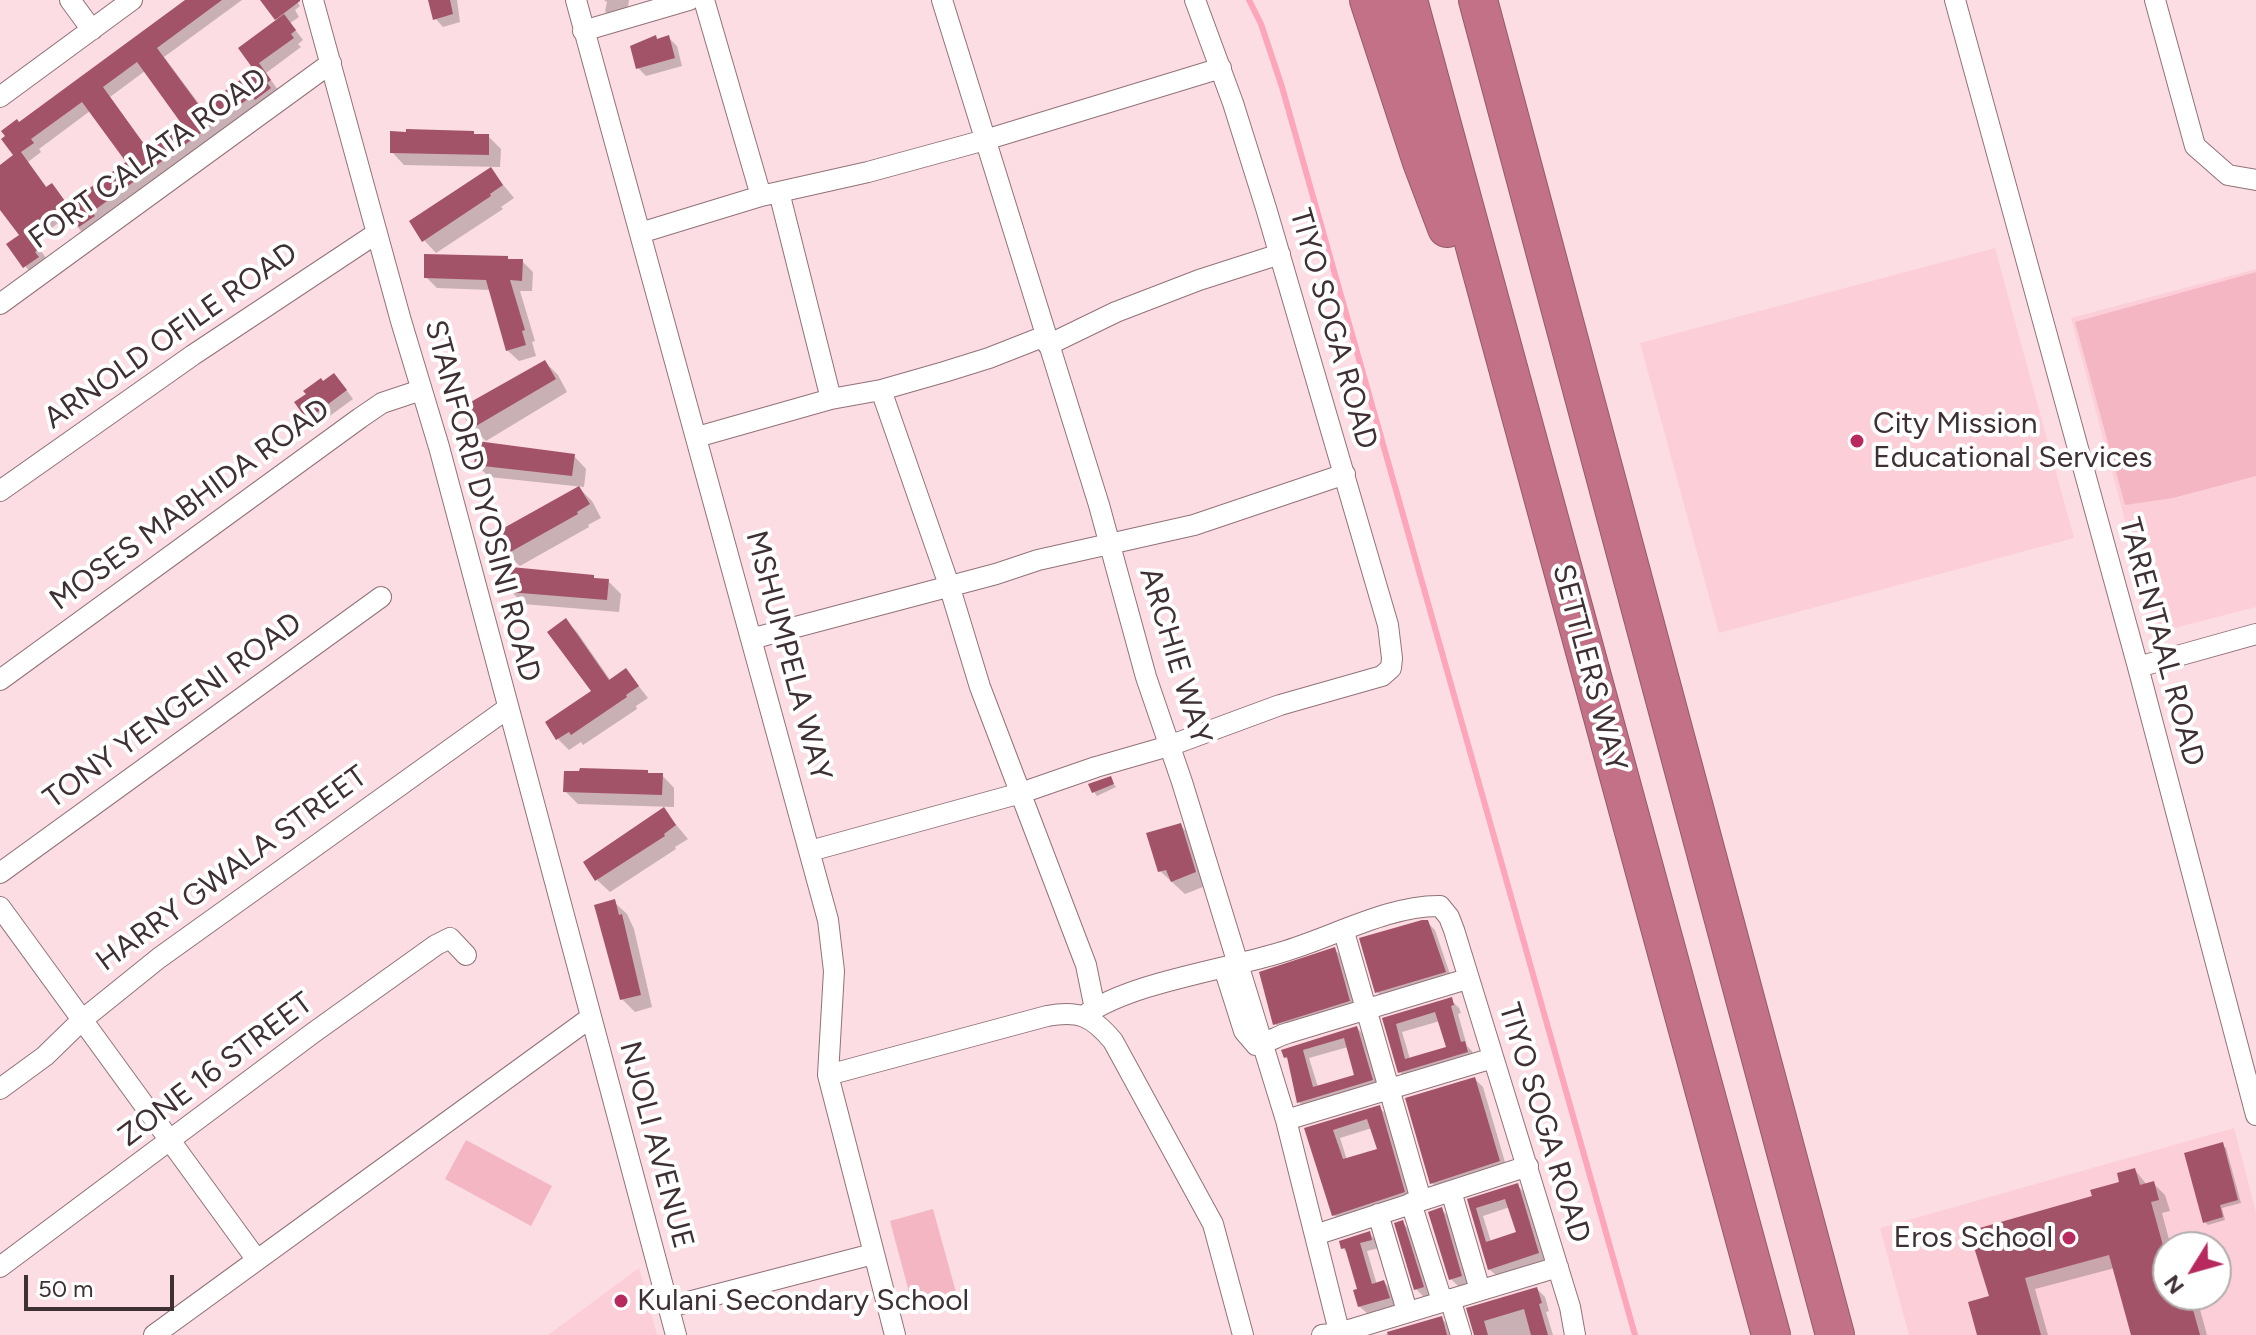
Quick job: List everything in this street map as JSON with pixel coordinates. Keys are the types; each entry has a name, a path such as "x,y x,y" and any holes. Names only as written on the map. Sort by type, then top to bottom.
{"highway":[{"path":"1369,0 1422,162 1522,425"},
{"name":"SETTLERS WAY","path":"1408,0 1771,1335"},
{"path":"1478,0 1835,1335"},
{"path":"1500,0 1523,109 1535,205"}],"street":[{"path":"70,0 92,30"},
{"path":"0,97 132,0"},
{"name":"STANFORD DYOSINI ROAD","path":"313,0 439,447 590,1018"},
{"name":"MSHUMPELA WAY","path":"576,0 810,851 833,948 828,1075 895,1335"},
{"path":"583,31 689,0"},
{"path":"704,0 770,194 831,399"},
{"name":"ARCHIE WAY","path":"942,0 1110,544 1231,966 1262,1045 1286,1120 1315,1235 1333,1334"},
{"name":"TIYO SOGA ROAD","path":"1169,746 1280,705 1382,676 1389,672 1392,664 1388,625 1280,254 1221,68 1195,0"},
{"name":"TARENTAAL ROAD","path":"1955,0 2138,667 2256,1115"},
{"path":"2155,0 2195,146 2228,175 2256,180"},
{"name":"FORT CALATA ROAD","path":"0,304 331,63"},
{"path":"640,233 770,194 868,172 985,140 1221,68"},
{"name":"ARNOLD OFILE ROAD","path":"0,491 268,304 377,233"},
{"path":"697,437 975,363 1046,340 1199,280 1280,254"},
{"name":"MOSES MABHIDA ROAD","path":"0,680 349,425 382,403 421,390"},
{"path":"881,390 949,585 980,687 1086,965 1090,1012 1113,1041 1213,1224 1243,1335"},
{"path":"751,637 996,574 1038,560 1212,520 1345,474"},
{"name":"TONY YENGENI ROAD","path":"0,873 381,597"},
{"path":"2138,667 2256,634"},
{"name":"HARRY GWALA STREET","path":"0,1089 45,1056 82,1020 159,958 508,708"},
{"path":"810,851 1021,793 1169,746"},
{"name":"TIYO SOGA ROAD","path":"1344,932 1398,913 1434,906 1440,906 1446,912 1528,1166 1575,1335"},
{"path":"0,907 257,1260"},
{"path":"828,1075 1047,1016 1090,1012 1130,994 1344,932 1390,1089 1416,1202 1446,1300 1461,1335"},
{"name":"ZONE 16 STREET","path":"0,1267 313,1033 443,941 450,938 466,955"},
{"path":"1262,1045 1278,1036 1467,979"},
{"path":"154,1335 590,1018"},
{"name":"NJOLI AVENUE","path":"590,1018 676,1335"},
{"path":"1286,1120 1493,1058"},
{"path":"1315,1235 1528,1166"},
{"path":"1451,1191 1480,1290"},
{"path":"1378,1214 1407,1311"},
{"path":"669,1307 873,1254"},
{"path":"1333,1334 1558,1267"}],"shaded area":[{"name":"City Mission Educational Services","path":"1995,248 2074,538 1719,633 1640,343"},
{"path":"2256,269 2256,607 2155,633 2071,318"},
{"path":"2256,272 2256,476 2173,498 2125,505 2075,322"},
{"name":"Eros School","path":"2234,1128 2256,1212 2256,1335 1909,1335 1880,1228"},
{"path":"466,1140 552,1186 531,1226 445,1179"},
{"path":"933,1209 957,1296 913,1307 890,1221"},
{"name":"Kulani Secondary School","path":"639,1268 657,1335 548,1335"}],"building":[{"path":"185,0 222,0 157,48 201,108 240,80 238,76 251,66 238,48 284,14 296,30 291,34 294,38 259,63 271,80 267,83 271,88 255,100 252,96 92,212 95,216 79,227 76,222 72,225 59,208 27,232 39,249 35,252 39,257 23,268 6,244 19,235 0,210 0,165 13,155 1,139 5,136 1,131 17,119 19,122","holes":["137,62 181,123 146,147 103,87","82,102 126,162 80,195 78,192 65,201 52,183 46,187 21,152 34,143 31,139"]},
{"path":"260,0 300,0 300,1 275,20"},
{"path":"428,0 450,0 453,14 433,20"},
{"path":"656,35 657,39 669,35 675,58 636,69 630,46"},
{"path":"406,129 489,134 489,155 390,153 390,131 406,132"},
{"path":"491,167 503,185 422,242 409,221"},
{"path":"424,254 523,259 522,281 510,280 525,330 522,331 526,345 506,351 486,280 424,278"},
{"path":"545,360 556,379 471,429 460,408"},
{"path":"334,373 347,390 307,420 294,402 306,394 303,391"},
{"path":"477,441 575,454 572,476 474,465"},
{"path":"579,486 590,504 578,514 505,555 493,534"},
{"path":"511,567 609,579 607,600 508,592"},
{"path":"566,618 609,680 626,668 639,686 571,735 569,732 556,740 545,722 591,691 547,632"},
{"path":"580,768 663,773 662,795 563,792 564,771 579,771"},
{"path":"1111,776 1114,784 1092,793 1088,784"},
{"path":"664,807 676,825 665,836 595,881 583,862"},
{"path":"1181,823 1196,872 1171,882 1166,870 1158,872 1146,833"},
{"path":"615,899 619,915 622,914 641,995 620,1000 594,905"},
{"path":"1428,920 1446,972 1375,993 1359,938"},
{"path":"1335,947 1350,1001 1273,1025 1259,972"},
{"path":"1452,997 1454,1005 1451,1006 1461,1042 1465,1041 1468,1052 1398,1073 1382,1018","holes":["1435,1012 1446,1047 1405,1059 1396,1024"]},
{"path":"1357,1026 1373,1080 1297,1103 1287,1057 1284,1058 1281,1050","holes":["1344,1038 1354,1075 1313,1087 1303,1050"]},
{"path":"1475,1077 1500,1161 1430,1184 1405,1098"},
{"path":"1380,1105 1405,1192 1332,1216 1304,1128","holes":["1367,1119 1377,1149 1343,1159 1333,1130"]},
{"path":"2223,1142 2238,1200 2220,1205 2223,1217 2203,1223 2184,1153"},
{"path":"2135,1168 2140,1185 2154,1181 2159,1200 2151,1202 2159,1231 2152,1231 2152,1311 2193,1311 2200,1335 2131,1335 2109,1255 2025,1278 2041,1335 1977,1335 1968,1302 1989,1296 1969,1231 2092,1196 2090,1190 2119,1182 2117,1173"},
{"path":"1518,1183 1539,1253 1488,1270 1467,1199","holes":["1505,1199 1516,1232 1486,1242 1476,1208"]},
{"path":"1442,1207 1462,1276 1449,1280 1428,1212"},
{"path":"1403,1220 1424,1287 1414,1290 1394,1223"},
{"path":"1370,1231 1372,1240 1360,1243 1372,1284 1384,1280 1390,1298 1358,1307 1353,1290 1357,1289 1345,1248 1341,1249 1339,1241"},
{"path":"1537,1287 1548,1335 1531,1335 1524,1309 1484,1321 1488,1335 1474,1335 1466,1308"},
{"path":"1442,1316 1447,1335 1388,1335 1387,1332"}],"waterway":[{"path":"1249,0 1261,24 1282,87 1635,1335"}],"place":[{"name":"City Mission Educational Services","path":"1857,441"},
{"name":"Eros School","path":"2069,1238"},
{"name":"Kulani Secondary School","path":"621,1301"}]}
